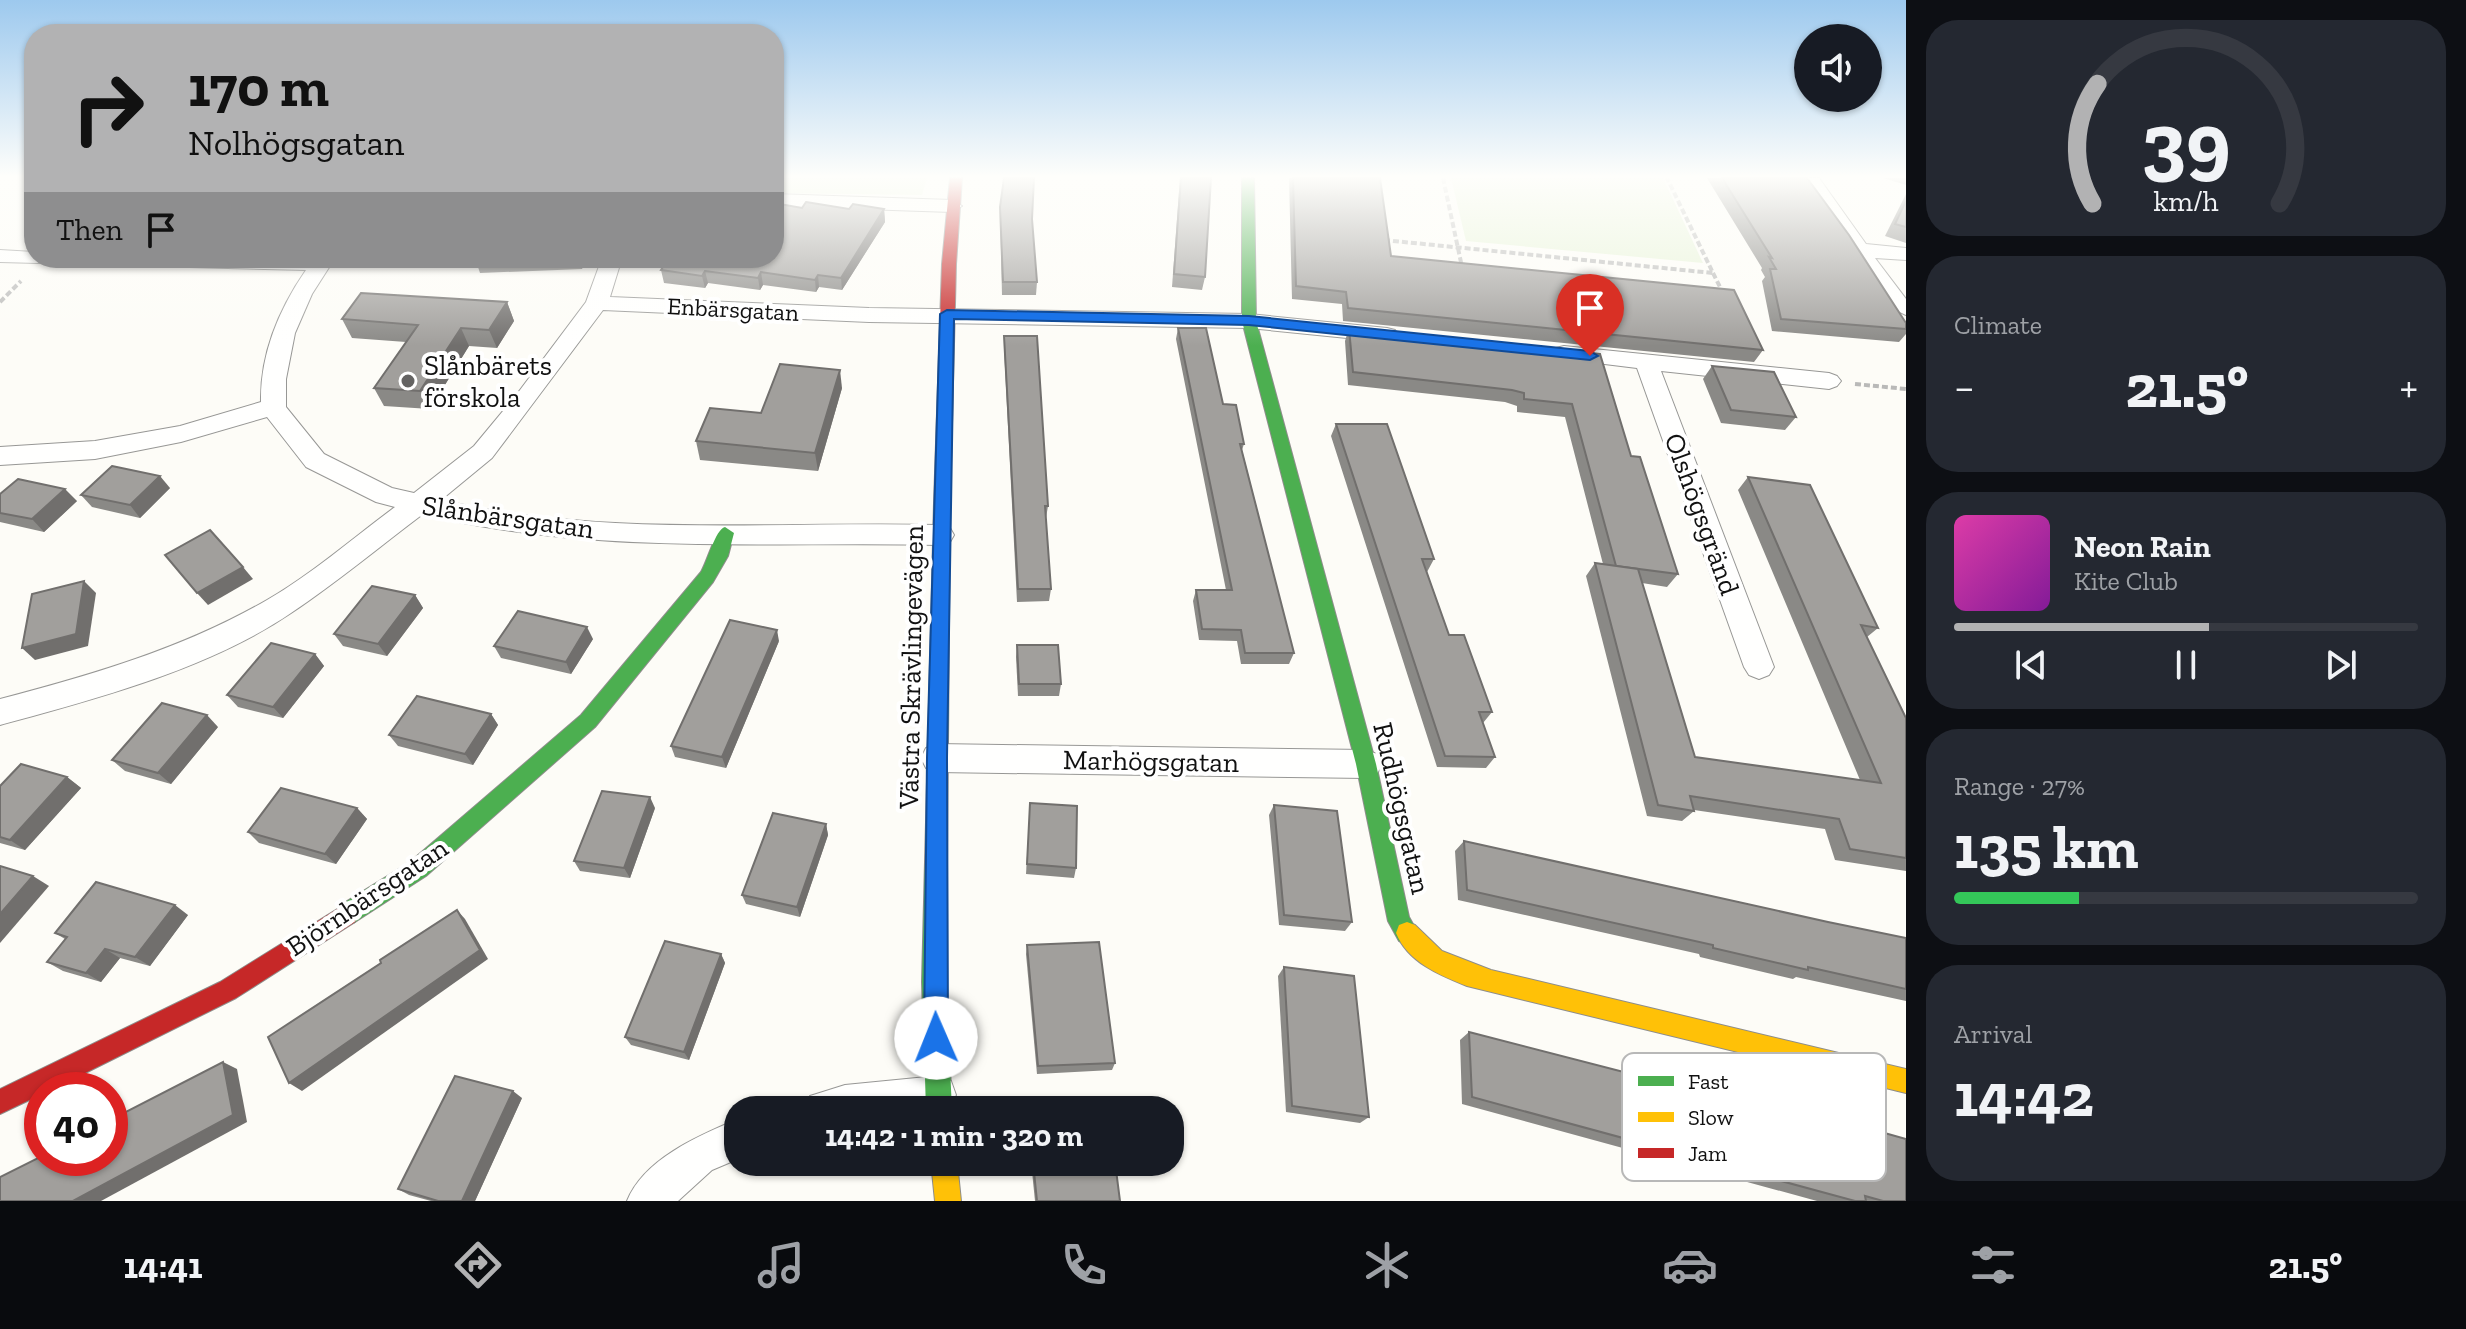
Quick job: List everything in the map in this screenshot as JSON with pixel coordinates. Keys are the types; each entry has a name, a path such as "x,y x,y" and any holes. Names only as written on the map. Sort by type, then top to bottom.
{"street":[{"name":"Västra Skrävlingevägen","path":"938,1096 934,982 937,758 951,234"},
{"name":"Rudhögsgatan","path":"1248,234 1249,321 1366,764 1399,921 1409,941 1440,966 1506,986 1788,1053"},
{"path":"1848,234 1895,301 1906,308"},
{"path":"1859,250 1906,254"},
{"path":"0,256 24,257"},
{"path":"0,456 95,450 181,434 273,407 281,337 296,303 318,268"},
{"path":"0,712 98,686 210,643 279,607 483,452 597,303 609,268"},
{"name":"Enbärsgatan","path":"597,303 869,315 1249,321 1402,337"},
{"path":"1540,351 1829,381"},
{"name":"Olshögsgränd","path":"1646,361 1759,667"},
{"name":"Slånbärsgatan","path":"273,407 292,438 328,469 372,493 464,516 557,527 725,533 941,535"},
{"name":"Björnbärsgatan","path":"0,1102 228,990 418,869 588,721 707,577 719,556 725,533"},
{"name":"Marhögsgatan","path":"937,758 1366,764"},
{"name":"Rudhögsgatan","path":"1886,1076 1906,1081"},
{"path":"647,1201 698,1156 724,1145"},
{"path":"945,1176 948,1201"}],"path":[{"path":"1455,234 1464,276"},
{"path":"1694,234 1726,298"},
{"path":"1383,240 1713,273"},
{"path":"1829,381 1906,389"}],"green space":[{"path":"1464,234 1689,234 1703,263 1466,241"}],"building":[{"path":"784,234 868,234 841,278 818,275 815,280 761,272 758,278 705,271 702,276 661,270 784,268"},
{"path":"1001,234 1033,234 1037,282 1003,282"},
{"path":"1177,234 1208,234 1205,277 1174,274"},
{"path":"1295,234 1388,234 1391,256 1734,290 1763,350 1348,308 1346,292 1296,286"},
{"path":"1757,234 1848,234 1906,323 1906,329 1781,319 1770,269 1776,269 1769,257 1772,258"},
{"path":"361,293 507,302 489,330 461,328 420,391 374,388 418,325 342,319"},
{"path":"1178,328 1206,328 1223,404 1236,405 1244,444 1240,444 1294,653 1245,653 1241,630 1202,629 1196,590 1232,590"},
{"path":"1349,328 1600,354 1631,456 1640,457 1678,574 1616,566 1572,404 1524,399 1524,393 1512,390 1353,372"},
{"path":"1004,336 1037,336 1051,589 1018,589"},
{"path":"780,364 840,370 815,453 696,441 710,408 761,413"},
{"path":"1712,366 1774,372 1796,417 1731,410"},
{"path":"1336,424 1387,424 1434,559 1422,559 1449,635 1464,635 1492,712 1479,712 1495,757 1445,756"},
{"path":"112,466 160,476 130,505 81,495"},
{"path":"1748,477 1810,485 1878,628 1861,625 1906,718 1906,858 1850,849 1839,819 1690,796 1694,811 1658,805 1595,563 1638,569 1695,757 1881,783"},
{"path":"18,479 65,489 32,519 0,513 0,494"},
{"path":"210,530 243,567 197,593 165,555"},
{"path":"84,581 76,634 22,648 32,594"},
{"path":"372,586 415,595 378,644 334,634"},
{"path":"518,611 587,627 566,662 494,646"},
{"path":"730,620 777,630 722,757 671,746"},
{"path":"271,643 315,654 273,707 227,695"},
{"path":"1017,645 1058,645 1061,684 1019,684"},
{"path":"417,696 491,714 465,754 389,735"},
{"path":"162,703 207,715 158,773 112,760"},
{"path":"21,764 67,777 10,840 0,837 0,786"},
{"path":"281,788 357,808 325,854 248,832"},
{"path":"602,791 650,797 624,868 574,861"},
{"path":"1030,803 1077,806 1076,868 1027,864"},
{"path":"1274,805 1337,811 1352,922 1284,915"},
{"path":"773,813 826,824 797,907 742,895"},
{"path":"1464,841 1906,938 1906,989 1808,967 1808,970 1713,948 1713,945 1467,890"},
{"path":"0,866 33,876 0,914"},
{"path":"96,882 175,905 135,957 105,949 86,973 47,962 67,937 55,933"},
{"path":"457,910 480,950 289,1083 268,1037"},
{"path":"665,941 721,954 684,1052 625,1037"},
{"path":"1099,942 1115,1063 1038,1066 1027,945"},
{"path":"1284,967 1354,976 1369,1117 1292,1106"},
{"path":"1469,1032 1622,1072 1622,1138 1472,1097"},
{"path":"223,1062 233,1115 128,1171 128,1111"},
{"path":"455,1076 513,1091 462,1201 438,1201 398,1189"},
{"path":"1886,1133 1906,1139 1906,1201 1883,1201 1865,1196 1866,1201 1855,1201 1781,1181 1886,1181"},
{"path":"24,1165 24,1176 120,1176 73,1201 0,1201 0,1177"},
{"path":"1034,1176 1117,1176 1120,1201 1037,1201"}],"traffic: fast":[{"path":"1248,234 1249,321 1366,764 1399,921 1407,933"},
{"path":"938,1096 934,982 942,503"},
{"path":"347,914 418,869 588,721 707,577 719,556 725,533"}],"traffic: slow":[{"path":"1407,933 1434,959 1491,982 1789,1053"},
{"path":"1886,1076 1906,1081"},
{"path":"945,1176 948,1201"}],"traffic: jam":[{"path":"942,503 951,234"},
{"path":"0,1102 228,990 347,914"}],"place":[{"name":"Slånbärets förskola","path":"408,381"}],"route":[{"path":"936,1038 937,758 947,314 1249,321 1590,356"}]}
